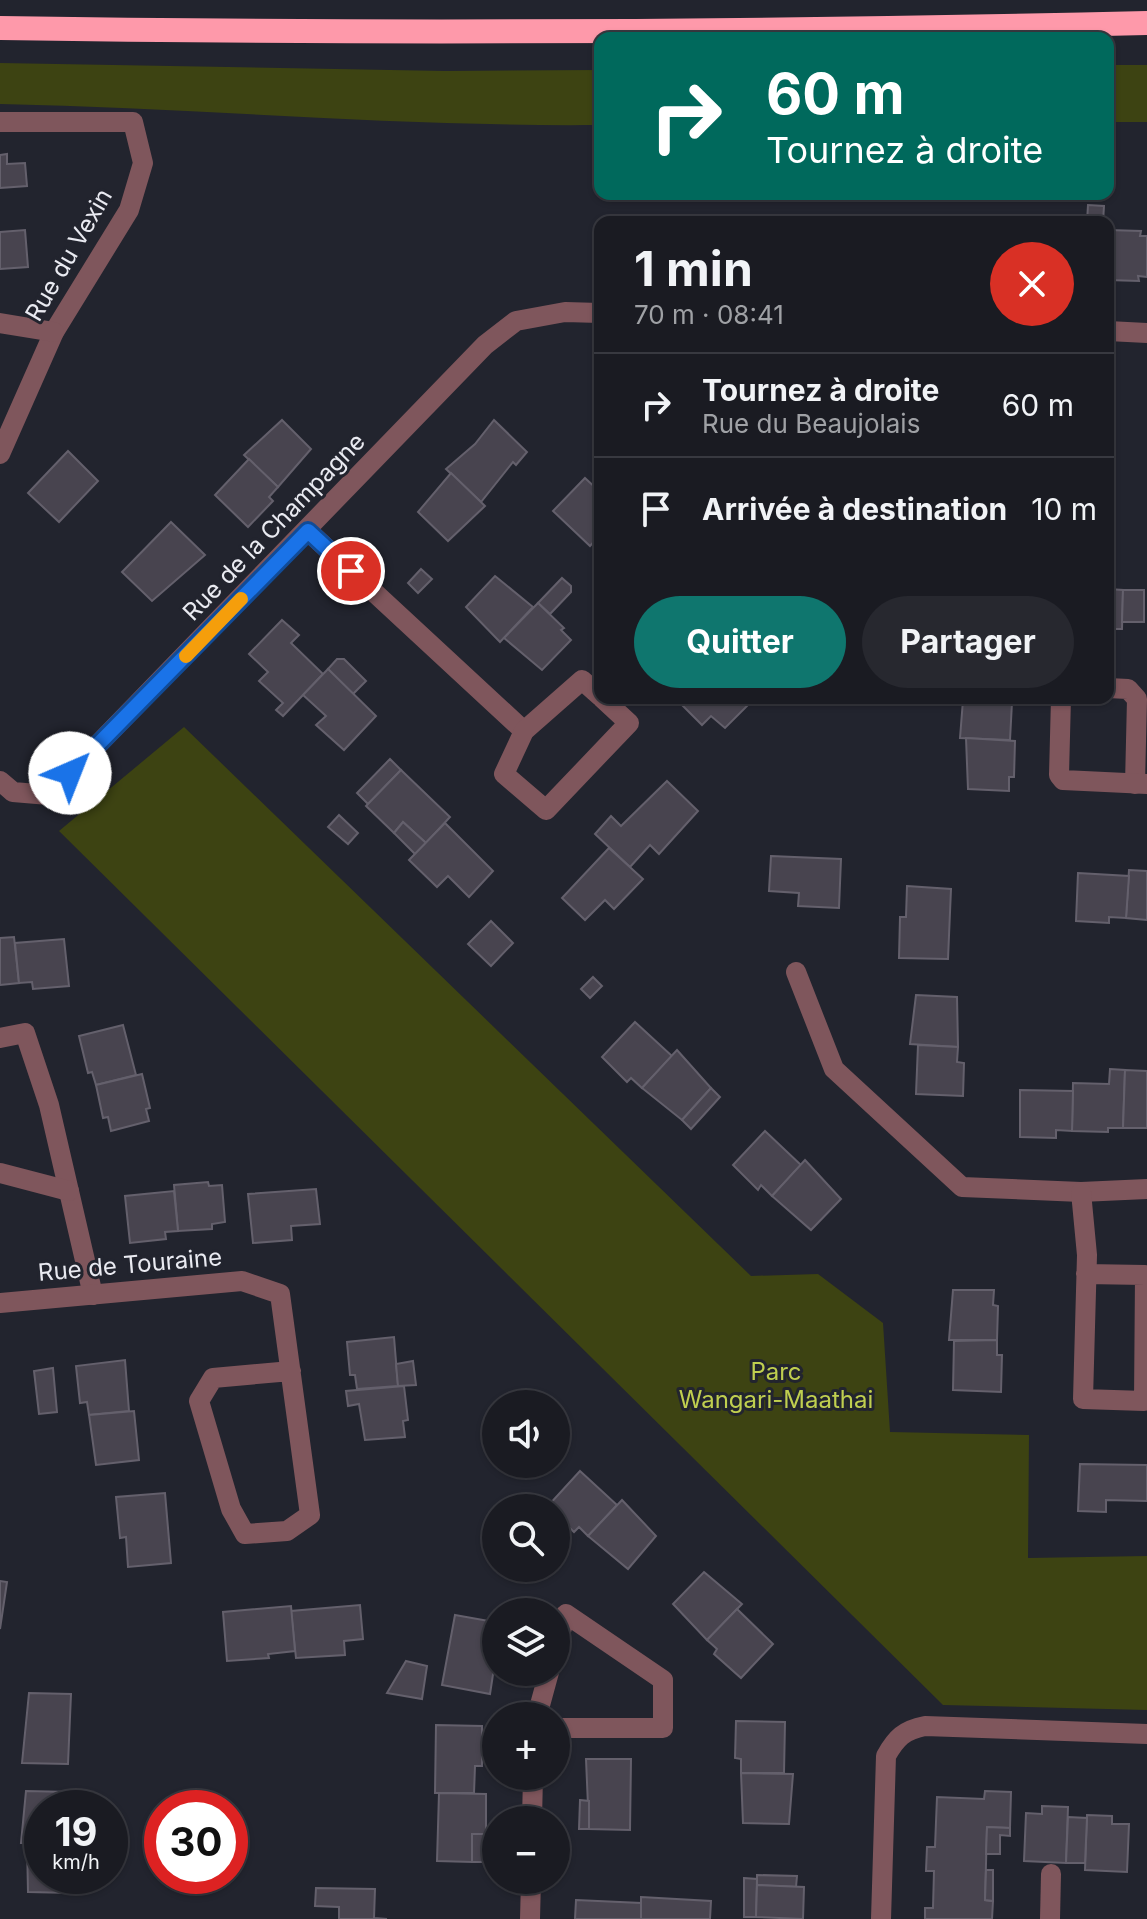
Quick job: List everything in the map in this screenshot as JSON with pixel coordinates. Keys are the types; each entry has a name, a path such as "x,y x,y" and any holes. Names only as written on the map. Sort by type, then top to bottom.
{"highway":[{"path":"0,28 264,31 868,29 1147,23"}],"street":[{"name":"Rue du Vexin","path":"0,122 133,122 143,163 129,210 54,332 0,454"},
{"name":"Rue de la Champagne","path":"0,781 13,792 49,795 485,345 516,321 565,312 594,313"},
{"path":"0,323 54,332"},
{"path":"1114,331 1147,333"},
{"path":"308,531 524,731"},
{"path":"594,691 582,680 524,731 504,774 546,810 629,723 609,704"},
{"path":"1061,704 1059,775 1063,780 1141,784 1137,699 1128,689 1114,688"},
{"path":"796,972 834,1069 962,1187 1081,1192 1147,1189"},
{"path":"0,1038 25,1033 49,1105 93,1295"},
{"path":"0,1173 69,1191"},
{"path":"1081,1192 1086,1274 1083,1399 1144,1401 1145,1275 1086,1274"},
{"name":"Rue de Touraine","path":"0,1303 242,1281 280,1294 291,1371 310,1515 287,1531 245,1534 231,1509 199,1401 213,1378 291,1371"},
{"path":"570,1617 663,1680 663,1728 570,1728"},
{"path":"881,1919 886,1756 896,1739 908,1729 925,1726 1147,1734"},
{"path":"1050,1919 1051,1874"},
{"path":"530,1919 531,1894"}],"green space":[{"path":"0,63 445,71 594,70 594,125 450,123 0,104"},
{"path":"1114,65 1147,65 1147,122 1114,122"},
{"name":"Parc Wangari-Maathai","path":"184,727 751,1276 818,1274 883,1323 890,1432 1029,1435 1028,1558 1147,1556 1147,1710 943,1705 59,831"}],"building":[{"path":"7,154 7,164 25,163 27,186 0,188 0,155"},
{"path":"1088,205 1104,206 1103,216 1087,216"},
{"path":"25,230 28,267 0,269 0,232"},
{"path":"1114,230 1141,231 1140,236 1147,236 1147,277 1138,276 1139,281 1114,280"},
{"path":"282,420 311,449 278,487 244,455"},
{"path":"494,420 527,452 516,465 513,462 481,502 446,469 475,444"},
{"path":"68,451 98,481 59,522 28,493"},
{"path":"249,459 278,487 269,497 273,501 248,527 215,495"},
{"path":"451,473 485,506 448,541 418,512"},
{"path":"585,478 594,486 594,542 590,546 553,511"},
{"path":"171,522 205,555 152,601 122,572"},
{"path":"421,569 432,579 418,593 408,583"},
{"path":"495,576 533,607 500,642 466,607"},
{"path":"562,578 571,586 571,592 550,614 538,603"},
{"path":"1114,589 1123,590 1122,629 1114,629"},
{"path":"1123,590 1144,590 1144,622 1122,622"},
{"path":"538,603 564,628 561,630 571,640 542,670 504,638"},
{"path":"282,620 299,635 291,643 323,674 283,716 276,710 283,703 259,681 268,672 249,654"},
{"path":"337,659 344,659 366,681 353,694 328,669"},
{"path":"328,669 376,716 344,750 316,725 326,716 303,695"},
{"path":"681,704 749,704 725,728 711,716 702,725"},
{"path":"963,704 1012,704 1010,740 960,738"},
{"path":"966,738 1015,741 1014,777 1009,777 1009,791 968,789"},
{"path":"390,759 401,770 368,804 357,793"},
{"path":"401,770 450,817 426,843 403,822 394,833 366,806"},
{"path":"667,781 698,811 659,854 650,845 630,867 595,834 611,816 621,826"},
{"path":"339,815 358,833 348,844 328,827"},
{"path":"403,822 426,843 415,854 394,833"},
{"path":"445,823 493,871 469,897 448,876 437,887 409,860"},
{"path":"609,848 643,879 614,909 605,900 585,920 562,898"},
{"path":"771,856 841,859 839,908 798,906 799,893 769,891"},
{"path":"1129,870 1147,871 1147,920 1126,918"},
{"path":"1078,873 1129,876 1126,918 1109,917 1109,923 1076,921"},
{"path":"907,886 951,889 948,959 899,958 900,917 906,917"},
{"path":"491,921 513,943 491,966 468,944"},
{"path":"14,937 19,983 0,985 0,938"},
{"path":"64,939 69,986 33,989 32,982 19,983 15,943"},
{"path":"593,977 602,986 590,998 581,989"},
{"path":"916,995 957,997 958,1047 910,1044"},
{"path":"635,1022 672,1056 642,1088 631,1078 627,1082 602,1057"},
{"path":"123,1025 136,1075 96,1085 92,1072 88,1073 79,1036"},
{"path":"918,1045 958,1047 957,1062 964,1063 963,1096 916,1094"},
{"path":"677,1050 711,1088 682,1120 642,1088"},
{"path":"1110,1069 1125,1070 1123,1128 1108,1128 1108,1132 1072,1131 1073,1083 1109,1084"},
{"path":"1125,1070 1147,1071 1147,1128 1123,1128"},
{"path":"142,1074 150,1108 146,1109 149,1121 111,1131 108,1117 103,1118 96,1085"},
{"path":"711,1088 720,1097 691,1129 682,1120"},
{"path":"1020,1090 1073,1091 1072,1131 1056,1130 1056,1138 1020,1137"},
{"path":"765,1131 801,1165 772,1196 761,1185 758,1190 733,1165"},
{"path":"805,1160 841,1199 811,1230 772,1196"},
{"path":"208,1182 209,1186 222,1185 225,1222 212,1224 212,1229 178,1231 174,1185"},
{"path":"316,1189 320,1224 291,1226 292,1240 253,1243 248,1194"},
{"path":"174,1191 178,1231 165,1232 166,1239 130,1243 125,1196"},
{"path":"953,1290 994,1290 993,1305 998,1306 997,1340 949,1340"},
{"path":"394,1337 398,1386 357,1389 355,1375 350,1375 347,1342"},
{"path":"997,1340 997,1355 1002,1355 1001,1392 953,1390 954,1341"},
{"path":"125,1360 129,1411 89,1415 87,1402 80,1403 76,1366"},
{"path":"413,1361 416,1385 398,1386 396,1364"},
{"path":"53,1368 57,1412 39,1414 34,1371"},
{"path":"404,1386 408,1420 403,1421 405,1437 365,1440 359,1404 348,1406 346,1391"},
{"path":"134,1411 139,1460 96,1465 89,1415"},
{"path":"1080,1464 1147,1465 1147,1501 1106,1500 1106,1512 1078,1511"},
{"path":"580,1471 617,1505 588,1536 579,1527 574,1532 570,1528 570,1494 559,1494"},
{"path":"165,1493 171,1563 128,1567 126,1537 120,1538 116,1497"},
{"path":"622,1500 656,1536 628,1569 588,1536"},
{"path":"704,1572 742,1604 707,1640 673,1604"},
{"path":"0,1581 7,1582 0,1629"},
{"path":"360,1605 363,1639 344,1641 345,1655 296,1658 291,1611"},
{"path":"291,1606 295,1651 268,1654 269,1658 227,1661 223,1612"},
{"path":"737,1609 773,1644 741,1678 714,1654 717,1649 707,1640"},
{"path":"455,1615 482,1620 482,1686 491,1686 490,1694 442,1685"},
{"path":"406,1661 427,1666 422,1699 387,1693"},
{"path":"29,1693 71,1694 68,1764 22,1763"},
{"path":"736,1721 785,1722 784,1773 741,1773 741,1759 735,1758"},
{"path":"436,1725 482,1726 482,1766 475,1766 474,1793 435,1793"},
{"path":"586,1759 631,1759 630,1830 589,1829"},
{"path":"741,1773 793,1774 789,1824 743,1823"},
{"path":"985,1791 1011,1792 1010,1828 987,1827 985,1900 993,1901 992,1919 925,1919 925,1908 933,1908 934,1871 926,1871 927,1847 935,1847 937,1797 984,1799"},
{"path":"439,1793 486,1794 486,1806 482,1806 482,1834 472,1834 472,1862 437,1861"},
{"path":"580,1800 589,1801 589,1829 579,1829"},
{"path":"1042,1806 1068,1807 1066,1863 1024,1861 1026,1813 1042,1814"},
{"path":"24,1812 24,1843 21,1843"},
{"path":"1087,1815 1112,1816 1112,1824 1129,1824 1127,1872 1085,1870"},
{"path":"1068,1817 1087,1818 1085,1863 1066,1863"},
{"path":"987,1827 1010,1828 1010,1836 1000,1835 1000,1854 986,1854"},
{"path":"472,1834 482,1834 482,1862 472,1862"},
{"path":"986,1870 993,1870 993,1901 985,1900"},
{"path":"757,1875 797,1876 796,1887 757,1885"},
{"path":"744,1878 757,1879 756,1917 744,1917"},
{"path":"757,1885 804,1887 803,1919 756,1917"},
{"path":"316,1888 375,1889 374,1918 387,1919 339,1919 339,1907 315,1906"},
{"path":"641,1897 711,1901 710,1919 641,1919"},
{"path":"576,1900 641,1903 641,1919 575,1919"}],"slow traffic":[{"path":"186,656 241,599"}],"route":[{"path":"70,773 308,531 351,571"}]}
